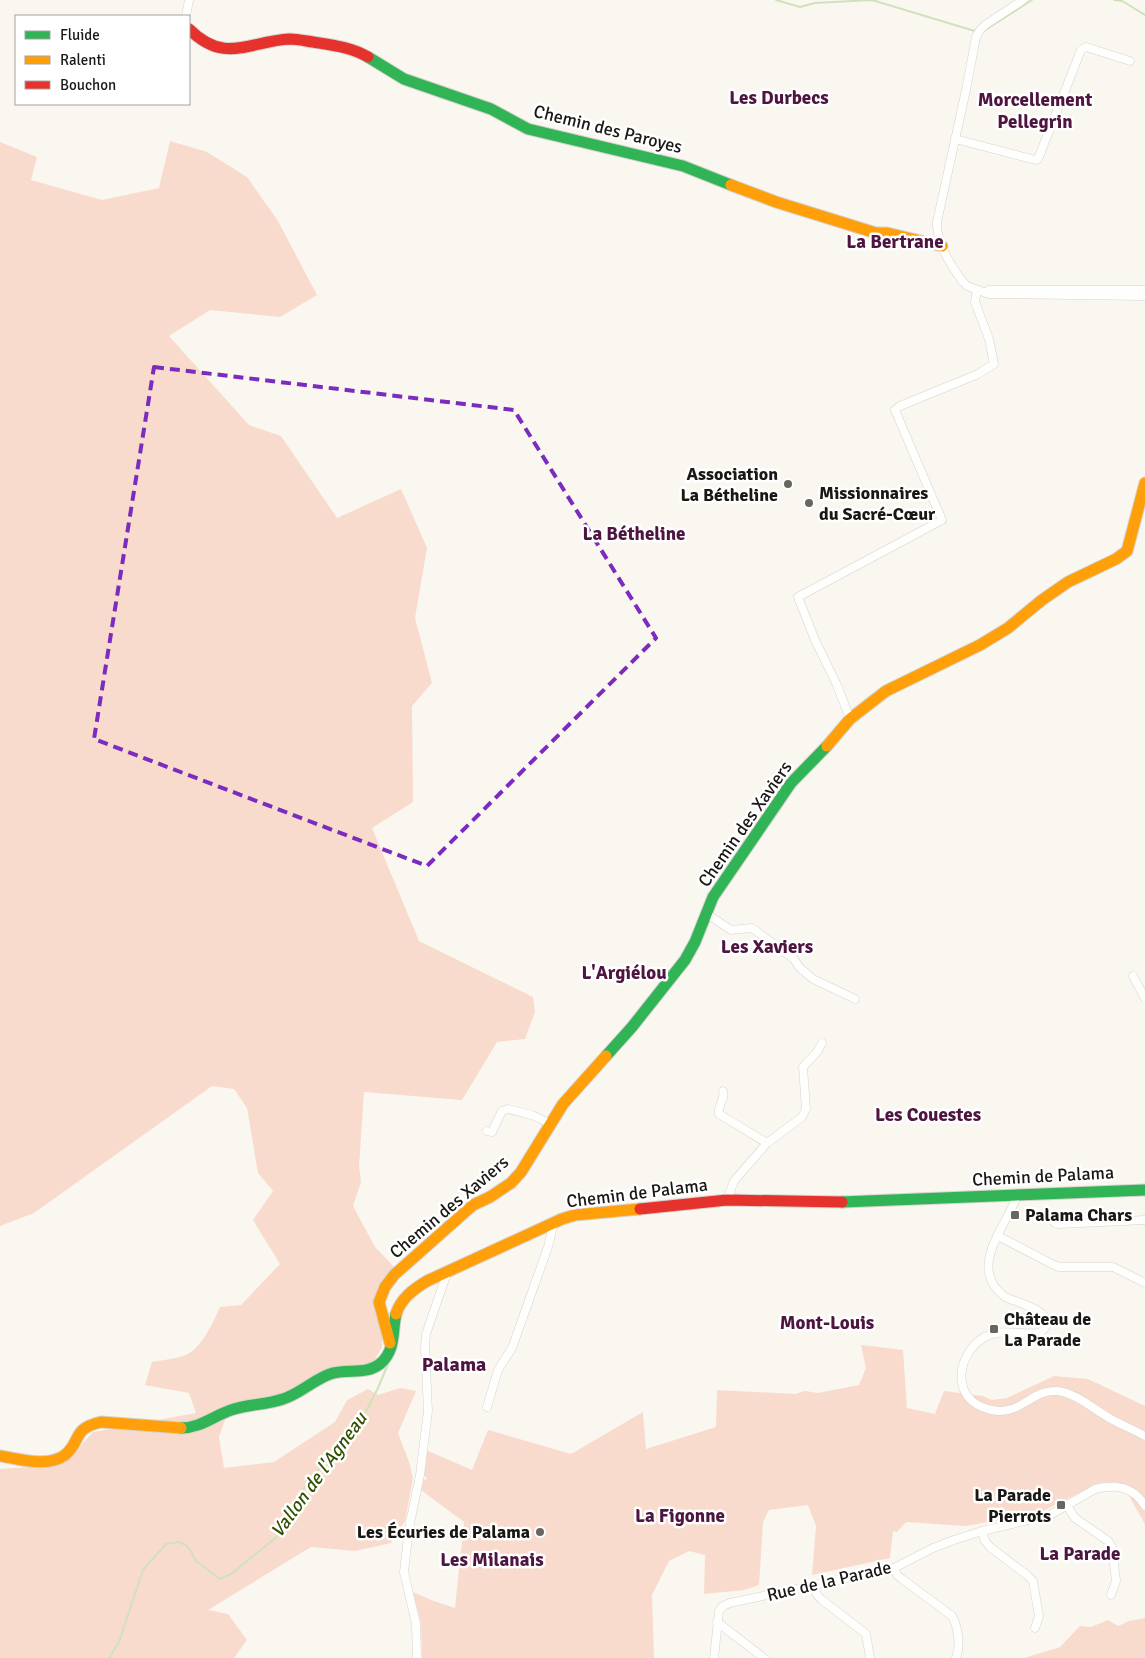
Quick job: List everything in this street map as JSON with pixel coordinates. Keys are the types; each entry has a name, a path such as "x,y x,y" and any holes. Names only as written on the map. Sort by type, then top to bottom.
{"street":[{"path":"186,15 189,0"},
{"path":"1023,0 980,30 976,37 936,222 940,240 963,282 980,291 999,289 1145,296"},
{"name":"Chemin des Paroyes","path":"190,30 198,38 217,48 228,50 291,38 344,47 359,52 404,79 491,109 528,129 683,166 776,202 876,233 940,240"},
{"path":"955,139 1036,160 1081,50 1086,47 1130,61"},
{"path":"1081,292 1145,290"},
{"path":"850,719 798,597 942,520 894,410 978,374 994,364 989,339 975,302 980,291"},
{"name":"Chemin des Xaviers","path":"391,1352 390,1339 380,1311 379,1302 385,1287 394,1275 474,1205 511,1183 521,1172 563,1104 632,1027 685,960 718,888 791,783 817,758 850,719 886,692 980,645 1008,628 1042,600 1068,582 1116,559 1127,551 1145,482"},
{"path":"707,914 731,930 752,928 794,959 799,967 814,979 855,999"},
{"path":"1133,976 1145,998"},
{"path":"727,1200 734,1181 767,1143 802,1117 806,1109 803,1068 818,1052 822,1042"},
{"path":"723,1091 724,1097 718,1109 719,1114 767,1143"},
{"path":"487,1131 492,1132 502,1111 508,1108 532,1115 551,1124"},
{"name":"Chemin de Palama","path":"391,1352 395,1337 397,1309 403,1301 421,1286 554,1222 575,1214 727,1200 859,1202 1145,1190"},
{"path":"1017,1196 990,1254 988,1264 993,1283 999,1291 1007,1298 1040,1311 1046,1318 1046,1325 1042,1332 1038,1334 996,1333 973,1346 965,1358 962,1368 962,1383 967,1394 976,1404 982,1407 1000,1410 1015,1408 1043,1393 1059,1391 1075,1397 1112,1420 1145,1436"},
{"path":"1045,1213 1055,1223 1059,1224 1145,1220"},
{"path":"487,1407 498,1370 512,1348 548,1247 554,1222"},
{"path":"998,1236 1059,1267 1113,1267 1145,1283"},
{"path":"417,1658 416,1624 404,1572 409,1528 420,1475 428,1411 424,1346 426,1334 447,1273"},
{"path":"0,1456 36,1461 58,1459 69,1450 80,1431 90,1424 100,1422 189,1428 197,1426 232,1409 280,1401 328,1375 369,1370 378,1366 391,1352"},
{"name":"Rue de la Parade","path":"714,1658 718,1611 730,1603 894,1568 933,1548 982,1531 1050,1515 1095,1489 1121,1486 1137,1496 1145,1506"},
{"path":"1067,1506 1075,1518 1108,1541 1112,1547 1116,1581 1111,1595"},
{"path":"982,1531 985,1541 990,1547 1027,1575 1033,1582 1039,1616 1034,1628"},
{"path":"894,1568 897,1575 952,1616 959,1650 956,1658"},
{"path":"814,1586 817,1595 822,1600 866,1634 870,1658"},
{"path":"717,1622 764,1658"}],"highlighted area":[{"path":"154,367 514,410 656,638 427,866 94,739"}],"shaded area":[{"path":"170,141 207,152 247,177 278,221 317,295 280,317 210,310 169,336 249,425 281,436 337,518 401,489 427,548 415,618 432,683 412,706 413,802 372,828 419,941 533,997 535,1012 525,1039 497,1042 462,1100 364,1092 359,1166 361,1182 353,1206 375,1247 396,1269 373,1299 376,1316 382,1330 382,1347 374,1361 278,1396 230,1406 219,1437 224,1468 274,1462 335,1422 347,1400 368,1389 378,1395 400,1388 416,1391 398,1433 413,1478 405,1521 391,1543 355,1551 311,1547 208,1610 228,1614 247,1640 234,1658 0,1658 0,1469 45,1466 67,1461 93,1432 196,1413 189,1393 145,1385 152,1362 179,1357 189,1353 206,1335 220,1307 241,1305 280,1264 253,1220 273,1191 258,1173 247,1108 234,1089 212,1086 34,1213 0,1226 0,142 37,157 31,180 102,200 159,188"},
{"path":"861,1345 903,1350 907,1408 935,1414 944,1391 983,1396 992,1400 1007,1398 1054,1376 1088,1379 1145,1406 1145,1524 1129,1496 1116,1482 1099,1483 1037,1514 965,1526 906,1522 897,1532 893,1531 890,1558 812,1575 816,1526 808,1505 769,1510 763,1522 759,1585 744,1590 704,1594 705,1555 689,1551 669,1561 652,1595 654,1658 422,1658 421,1623 413,1592 455,1608 464,1522 421,1490 423,1479 426,1480 427,1478 424,1475 426,1450 472,1470 488,1430 571,1454 643,1412 646,1449 716,1427 717,1390 795,1394 805,1391 818,1393 859,1385 866,1368"},
{"path":"1145,1618 1145,1658 1024,1658 1060,1647 1080,1626 1091,1627 1108,1620 1118,1626 1129,1621"}],"waterway":[{"path":"776,0 800,7 815,3 872,0 978,32"},
{"path":"982,32 1032,0"},
{"path":"1114,0 1122,1 1145,15"},
{"name":"Vallon de l'Agneau","path":"109,1658 119,1642 143,1570 166,1544 179,1542 186,1545 196,1561 220,1579 231,1574 279,1535 304,1488 360,1423 388,1364"}],"traffic: fast":[{"path":"368,57 404,79 491,109 528,129 683,166 731,185"},
{"path":"606,1056 632,1027 685,960 695,942 713,897 791,783 827,746"},
{"path":"842,1202 1145,1190"},
{"path":"181,1428 201,1424 237,1408 283,1399 336,1372 363,1371 375,1367 386,1358 389,1352 393,1340 396,1314"}],"traffic: slow":[{"path":"731,185 776,202 876,233 887,233 942,246"},
{"path":"827,746 850,719 886,691 980,645 1008,628 1042,600 1068,582 1116,559 1127,551 1145,483"},
{"path":"390,1343 379,1302 385,1287 394,1275 473,1205 490,1197 511,1183 521,1172 563,1104 606,1056"},
{"path":"396,1314 401,1303 427,1281 562,1219 575,1215 640,1209"},
{"path":"0,1456 33,1462 58,1459 70,1450 85,1428 101,1422 181,1428"}],"traffic: jam":[{"path":"190,30 202,40 226,49 293,39 341,47 368,57"},
{"path":"640,1209 727,1200 842,1202"}],"place":[{"name":"Association La Bétheline","path":"788,484"},
{"name":"Missionnaires du Sacré-Cœur","path":"809,503"},
{"name":"Palama Chars","path":"1015,1215"},
{"name":"Château de La Parade","path":"994,1329"},
{"name":"La Parade Pierrots","path":"1061,1505"},
{"name":"Les Écuries de Palama","path":"540,1532"}],"district":[{"name":"Les Durbecs","path":"779,98"},
{"name":"Morcellement Pellegrin","path":"1035,111"},
{"name":"La Bertrane","path":"895,242"},
{"name":"La Bétheline","path":"634,534"},
{"name":"Les Xaviers","path":"767,947"},
{"name":"L'Argiélou","path":"624,973"},
{"name":"Les Couestes","path":"928,1115"},
{"name":"Mont-Louis","path":"827,1323"},
{"name":"Palama","path":"454,1364"},
{"name":"La Figonne","path":"680,1516"},
{"name":"La Parade","path":"1080,1554"},
{"name":"Les Milanais","path":"492,1560"}]}
